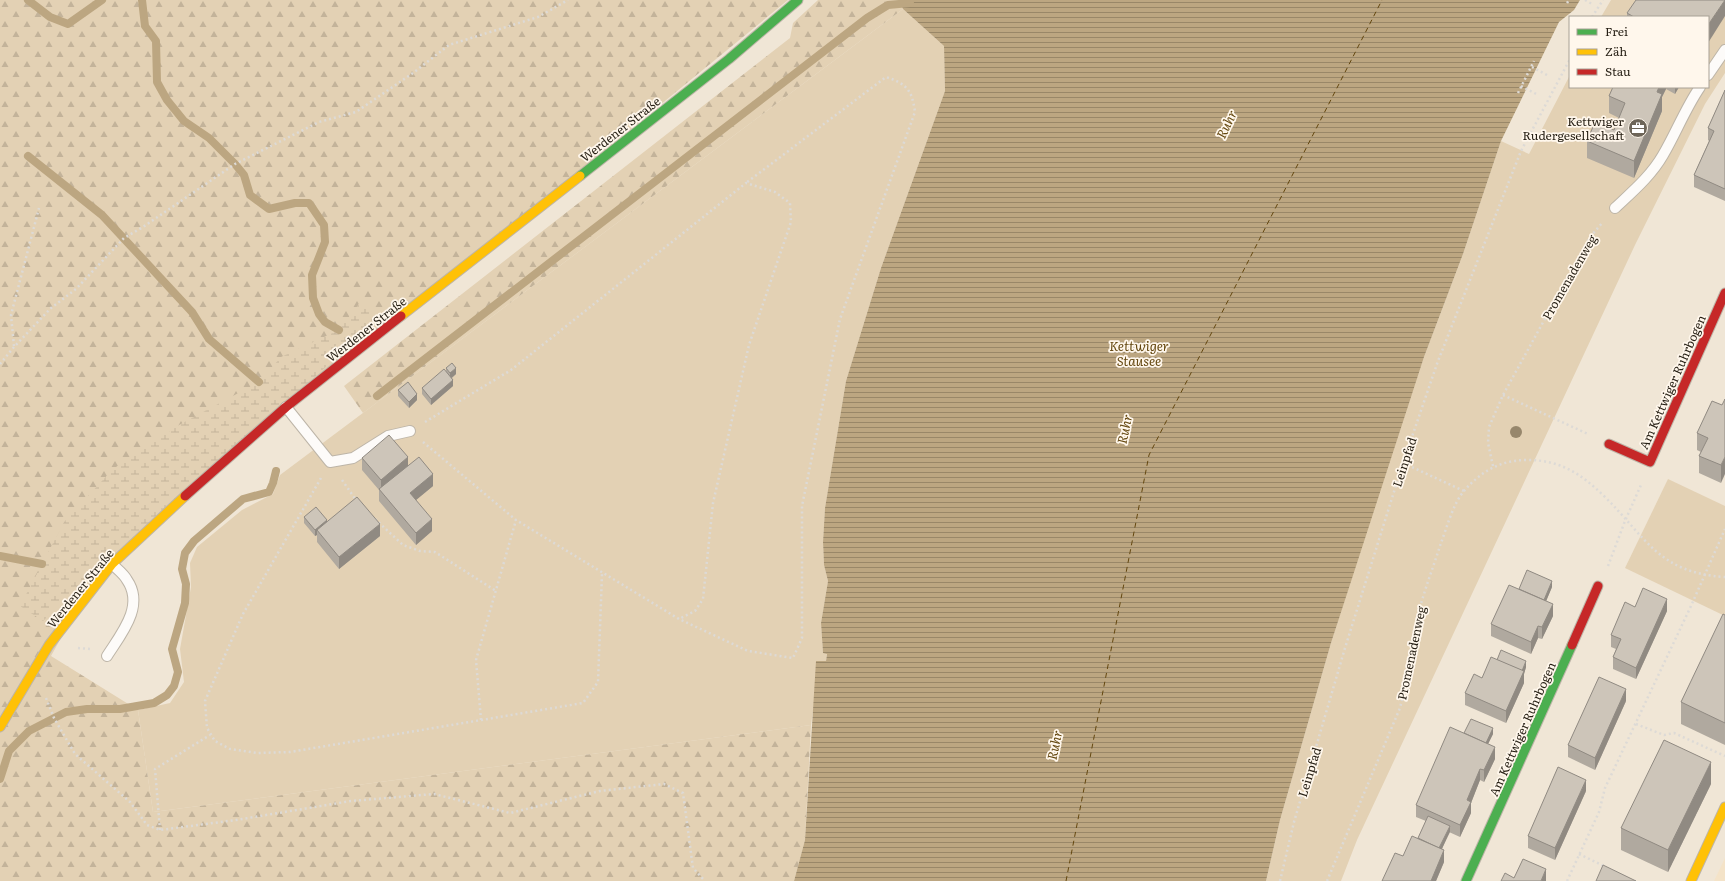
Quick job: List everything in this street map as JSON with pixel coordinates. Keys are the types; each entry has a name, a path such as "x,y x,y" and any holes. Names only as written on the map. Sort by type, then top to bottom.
{"main road":[{"name":"Werdener Straße","path":"0,727 49,645 112,564 180,499 286,407 729,59 798,0"},
{"name":"Am Kettwiger Ruhrbogen","path":"1609,444 1650,462 1725,293"},
{"name":"Am Kettwiger Ruhrbogen","path":"1466,881 1598,586"},
{"path":"1691,881 1725,807"}],"lane":[{"path":"1709,74 1725,50"},
{"path":"1615,208 1649,175 1663,156 1691,100 1699,88"},
{"path":"286,407 330,462 353,458 388,436 410,431"},
{"path":"107,656 130,621 135,598 128,580 112,564"}],"path":[{"path":"0,364 51,308 76,289 124,238 143,227 235,164 319,122 356,112 449,45 538,17 568,0"},
{"path":"1585,0 1592,4"},
{"path":"1593,16 1603,0"},
{"path":"1518,93 1534,60"},
{"name":"Leinpfad","path":"1280,881 1294,822 1403,462 1438,361 1521,151 1569,61"},
{"path":"1531,67 1547,75"},
{"path":"886,77 904,83 914,100 915,112 840,319 802,506 802,638 793,658 748,651 679,619 602,574 516,520 410,431 511,370 746,183 886,77"},
{"path":"1521,86 1538,95"},
{"path":"679,619 695,612 703,599 713,503 749,345 791,222 790,203 775,192 746,183"},
{"path":"14,347 11,315 39,208"},
{"name":"Promenadenweg","path":"1493,466 1488,443 1489,428 1503,395 1590,237 1615,208"},
{"path":"1503,395 1609,444"},
{"path":"1403,462 1464,491 1493,466 1522,460 1552,462 1571,470 1588,482 1605,497 1647,545 1668,560 1682,568 1725,577"},
{"path":"359,505 330,462 243,614 205,701 207,728 215,741 230,749 257,753 290,752 583,703 598,682 602,574"},
{"path":"1598,586 1608,567 1624,520 1650,462"},
{"name":"Promenadenweg","path":"1327,881 1400,708 1406,683 1415,628 1422,601 1444,534 1464,491"},
{"path":"370,515 403,545 420,551 435,552 496,591"},
{"path":"481,720 476,660 516,520"},
{"path":"1567,881 1599,812 1605,788 1706,574 1725,529"},
{"path":"25,683 43,692 54,718 66,735 75,754 130,802 147,826 160,830 236,820 351,801 434,794 510,813 600,791 664,784 683,793 693,868 705,881"},
{"path":"1636,724 1664,735 1674,733 1725,756"},
{"path":"160,830 155,769 210,735"},
{"path":"1579,854 1607,868"}],"shaded area":[{"path":"1725,858 1725,881 1714,881"}],"green space":[{"path":"0,0 788,0 104,561 51,656 138,710 153,812 811,725 805,840 794,881 0,881"},
{"path":"818,0 899,0 903,9 363,413 344,386 790,38 793,23"},
{"path":"1611,0 1725,0 1725,73 1705,104 1635,245 1357,840 1341,881 1266,881 1280,820 1331,643 1387,466 1424,357 1463,254 1501,141 1529,154 1569,77 1569,88 1709,88 1709,16 1602,16"},
{"path":"903,9 944,46 945,91 881,268 846,381 825,508 823,542 824,565 828,581 821,623 823,653 827,653 826,661 816,661 816,689 811,725 153,812 138,710 170,703 184,682 180,649 191,587 190,563 197,547 242,510 273,494 280,475"},
{"path":"361,301 383,316 72,593 43,621 20,606 64,522 113,469 179,425 259,382 281,357 339,330"},
{"path":"1668,479 1725,506 1725,616 1625,568"}],"water":[{"name":"Kettwiger Stausee","path":"899,0 1580,0 1574,10 1559,22 1501,141 1463,254 1424,357 1331,643 1280,820 1266,881 794,881 805,840 816,661 826,661 827,654 823,653 821,623 828,581 824,565 823,542 825,508 846,381 881,268 945,91 944,46 903,9"}],"building":[{"path":"1636,0 1725,0 1709,24 1709,16 1632,16 1627,13"},
{"path":"1613,88 1659,88 1657,92 1662,94 1634,161 1587,141 1595,122 1614,130 1625,103 1609,96"},
{"path":"1725,90 1725,189 1694,175 1714,131 1708,128"},
{"path":"452,363 456,368 450,373 446,368"},
{"path":"444,369 453,380 431,399 422,388"},
{"path":"408,382 417,394 409,402 398,390"},
{"path":"1725,399 1725,457 1721,465 1699,456 1708,438 1697,433 1712,401 1722,405"},
{"path":"389,435 408,457 381,480 362,458"},
{"path":"419,457 433,474 410,493 432,519 416,533 379,489"},
{"path":"357,497 380,524 339,557 317,530"},
{"path":"316,507 327,520 315,530 304,517"},
{"path":"1527,570 1552,581 1544,600 1519,589"},
{"path":"1509,585 1553,604 1542,627 1538,626 1531,642 1491,624"},
{"path":"1643,588 1667,599 1636,668 1613,657 1621,639 1611,635 1625,602 1635,607"},
{"path":"1723,614 1725,615 1725,723 1681,702"},
{"path":"1501,650 1526,661 1522,671 1497,660"},
{"path":"1491,657 1524,671 1506,711 1465,693 1474,674 1482,678"},
{"path":"1599,677 1626,689 1595,758 1568,745"},
{"path":"1471,719 1493,728 1486,743 1464,733"},
{"path":"1450,727 1495,747 1484,770 1480,769 1467,800 1471,802 1460,825 1416,805"},
{"path":"1664,740 1711,762 1668,850 1621,828"},
{"path":"1558,767 1586,780 1555,848 1528,836"},
{"path":"1428,816 1450,826 1439,848 1418,838"},
{"path":"1412,836 1444,850 1431,881 1382,881 1395,853 1403,856"},
{"path":"1523,859 1546,869 1541,881 1501,881 1505,873 1514,878"},
{"path":"1603,865 1636,881 1596,881"}],"waterway":[{"path":"28,0 50,17 68,24 102,0"},
{"path":"142,0 145,26 156,41 157,82 167,100 184,121 209,138 235,164 244,175 250,195 269,209 295,203 309,203 324,225 325,242 312,275 313,298 319,314 325,322 339,330"},
{"path":"377,396 867,18 888,5 910,3"},
{"path":"28,156 102,215 192,312 209,339 259,382"},
{"path":"0,779 9,751 29,731 66,712 87,709 120,709 154,703 167,695 174,686 178,672 172,649 185,603 186,584 182,569 185,553 194,541 243,499 269,492 276,471"},
{"path":"0,556 42,564"}],"ferry route":[{"path":"1066,881 1149,455 1382,0"}],"traffic: fast":[{"path":"580,176 729,59 798,0"},
{"path":"1466,881 1572,645"}],"traffic: slow":[{"path":"401,316 580,176"},
{"path":"0,727 49,645 112,564 185,496"},
{"path":"1691,881 1725,807"}],"traffic: jam":[{"path":"1609,444 1650,462 1725,293"},
{"path":"185,496 286,407 401,316"},
{"path":"1572,645 1598,586"}],"place":[{"name":"Kettwiger Rudergesellschaft","path":"1638,128"}],"water label":[{"name":"Ruhr","path":"1226,124"},
{"name":"Ruhr","path":"1124,429"},
{"name":"Ruhr","path":"1054,745"}]}
